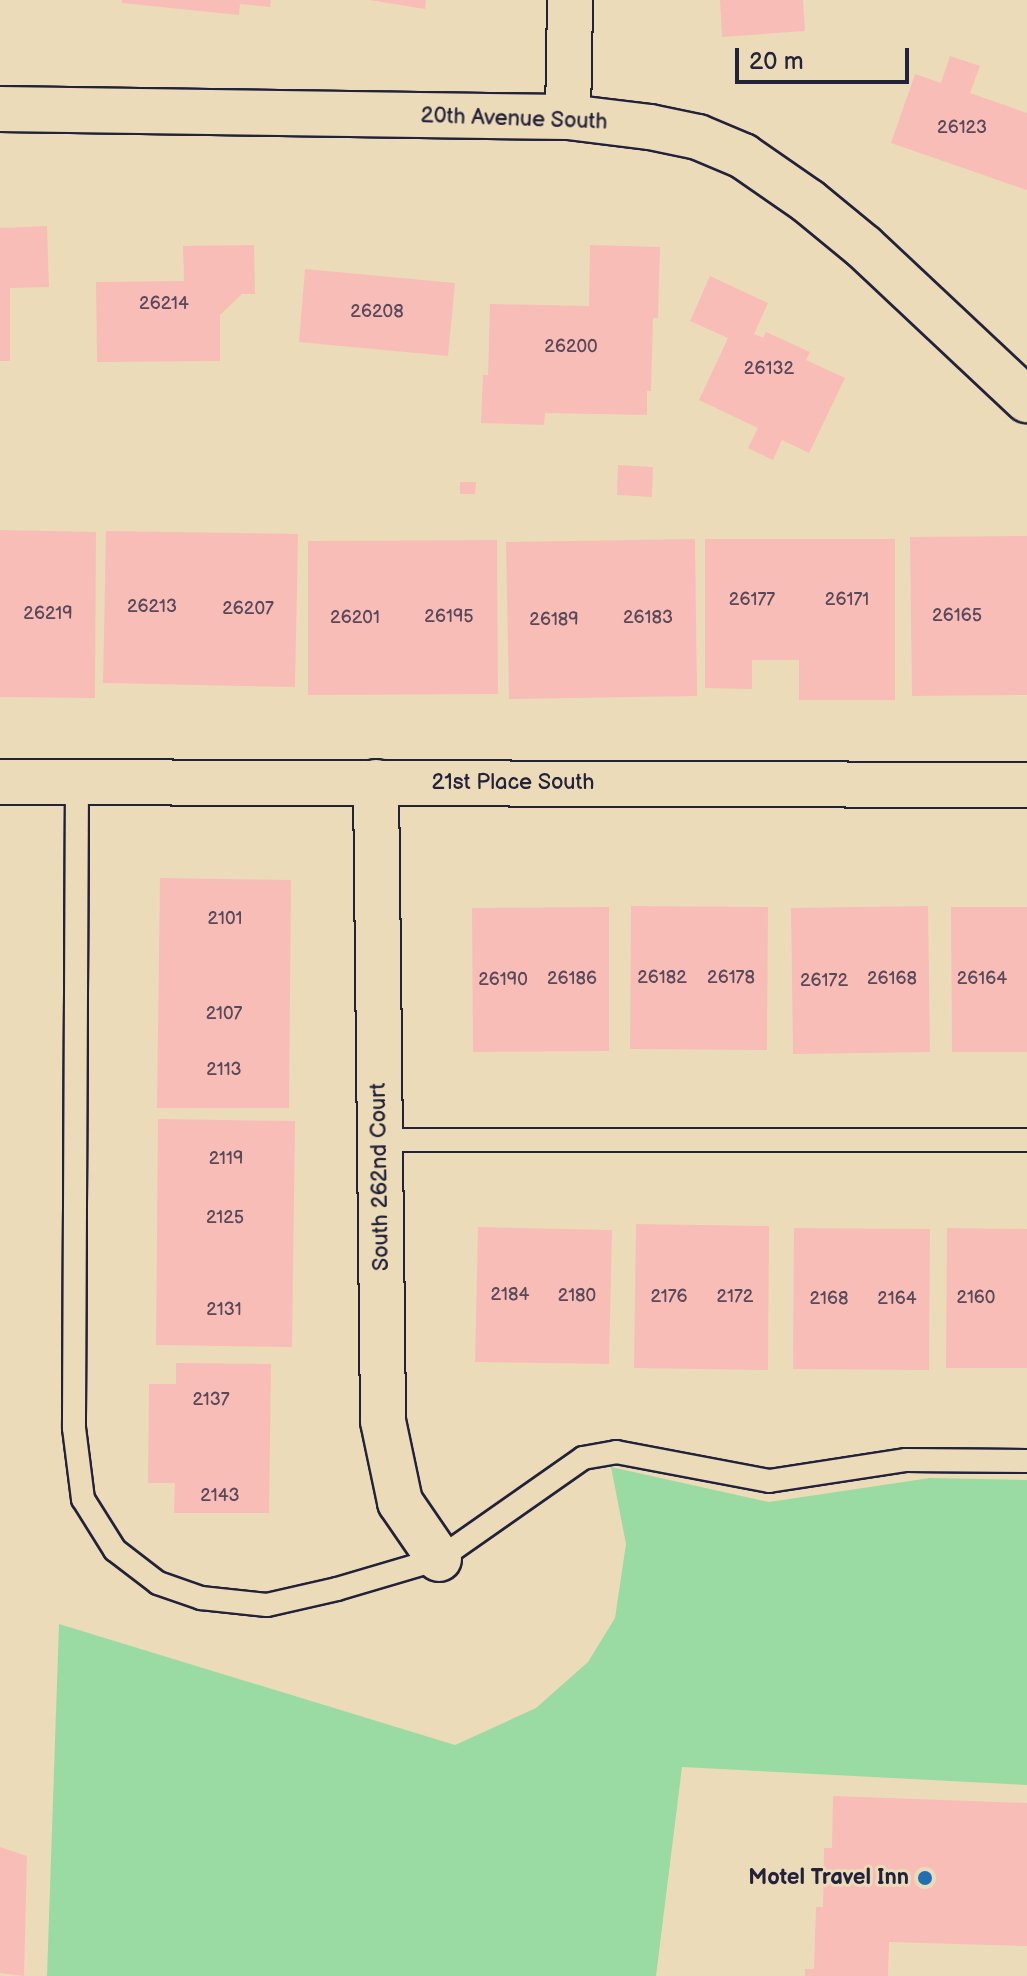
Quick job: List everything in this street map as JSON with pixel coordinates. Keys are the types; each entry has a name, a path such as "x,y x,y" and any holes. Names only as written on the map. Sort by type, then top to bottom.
{"street":[{"path":"568,117 570,0"},
{"name":"20th Avenue South","path":"0,109 568,117 650,127 698,137 764,169 864,247 1027,400"},
{"name":"21st Place South","path":"0,782 1027,785"},
{"name":"South 262nd Court","path":"376,782 383,1421 400,1502 439,1559"}],"lane":[{"path":"77,781 74,1428 83,1499 115,1550 158,1583 201,1598 267,1605 337,1589 439,1559 583,1458 616,1452 769,1481 906,1460 1027,1461"},
{"path":"380,1140 1027,1140"}],"green space":[{"path":"611,1467 769,1502 930,1478 1027,1480 1027,1785 682,1767 656,1976 47,1976 59,1624 455,1745 536,1708 588,1662 615,1618 626,1544"}],"building":[{"path":"122,0 271,0 270,7 240,4 239,15 122,3"},
{"path":"370,0 426,0 425,9"},
{"path":"720,0 803,0 805,31 722,37"},
{"path":"950,56 980,66 970,93 1027,113 1027,190 891,143 915,74 941,83"},
{"path":"47,226 49,287 10,288 10,361 0,361 0,228"},
{"path":"254,245 255,294 242,294 220,315 220,361 97,362 96,282 184,281 183,246"},
{"path":"590,245 660,247 658,318 653,318 651,391 647,391 647,415 545,413 544,425 481,423 483,375 488,375 490,304 589,306"},
{"path":"305,269 455,283 448,356 299,342"},
{"path":"710,276 768,303 754,334 763,338 766,332 810,352 806,360 845,378 809,453 782,440 773,460 748,448 758,428 699,400 728,338 690,321"},
{"path":"618,465 653,467 652,497 617,495"},
{"path":"460,482 476,482 475,494 460,494"},
{"path":"0,530 96,532 95,698 0,697"},
{"path":"106,531 298,534 295,687 103,683"},
{"path":"1027,536 1027,695 912,696 910,537"},
{"path":"695,539 697,696 509,699 506,542"},
{"path":"705,539 895,539 895,700 799,700 799,660 752,660 752,689 705,688"},
{"path":"497,540 498,694 308,695 308,541"},
{"path":"160,878 291,880 289,1108 157,1108"},
{"path":"631,906 768,907 767,1050 630,1049"},
{"path":"928,906 930,1052 793,1054 791,908"},
{"path":"609,907 609,1051 473,1052 472,908"},
{"path":"951,907 1027,907 1027,1052 952,1052"},
{"path":"158,1119 295,1121 292,1347 156,1345"},
{"path":"636,1224 769,1226 768,1370 634,1368"},
{"path":"478,1227 612,1230 609,1364 475,1362"},
{"path":"794,1228 930,1229 929,1370 793,1369"},
{"path":"947,1228 1027,1229 1027,1368 946,1368"},
{"path":"176,1363 271,1364 269,1513 174,1513 175,1483 148,1483 149,1384 176,1384"},
{"name":"Motel Travel Inn","path":"833,1796 1027,1803 1027,1946 889,1942 888,1976 805,1976 805,1969 814,1969 816,1907 823,1907 824,1848 832,1848"},
{"path":"0,1847 27,1856 24,1976 0,1973"}],"place":[{"name":"Motel Travel Inn","path":"925,1878"}]}
